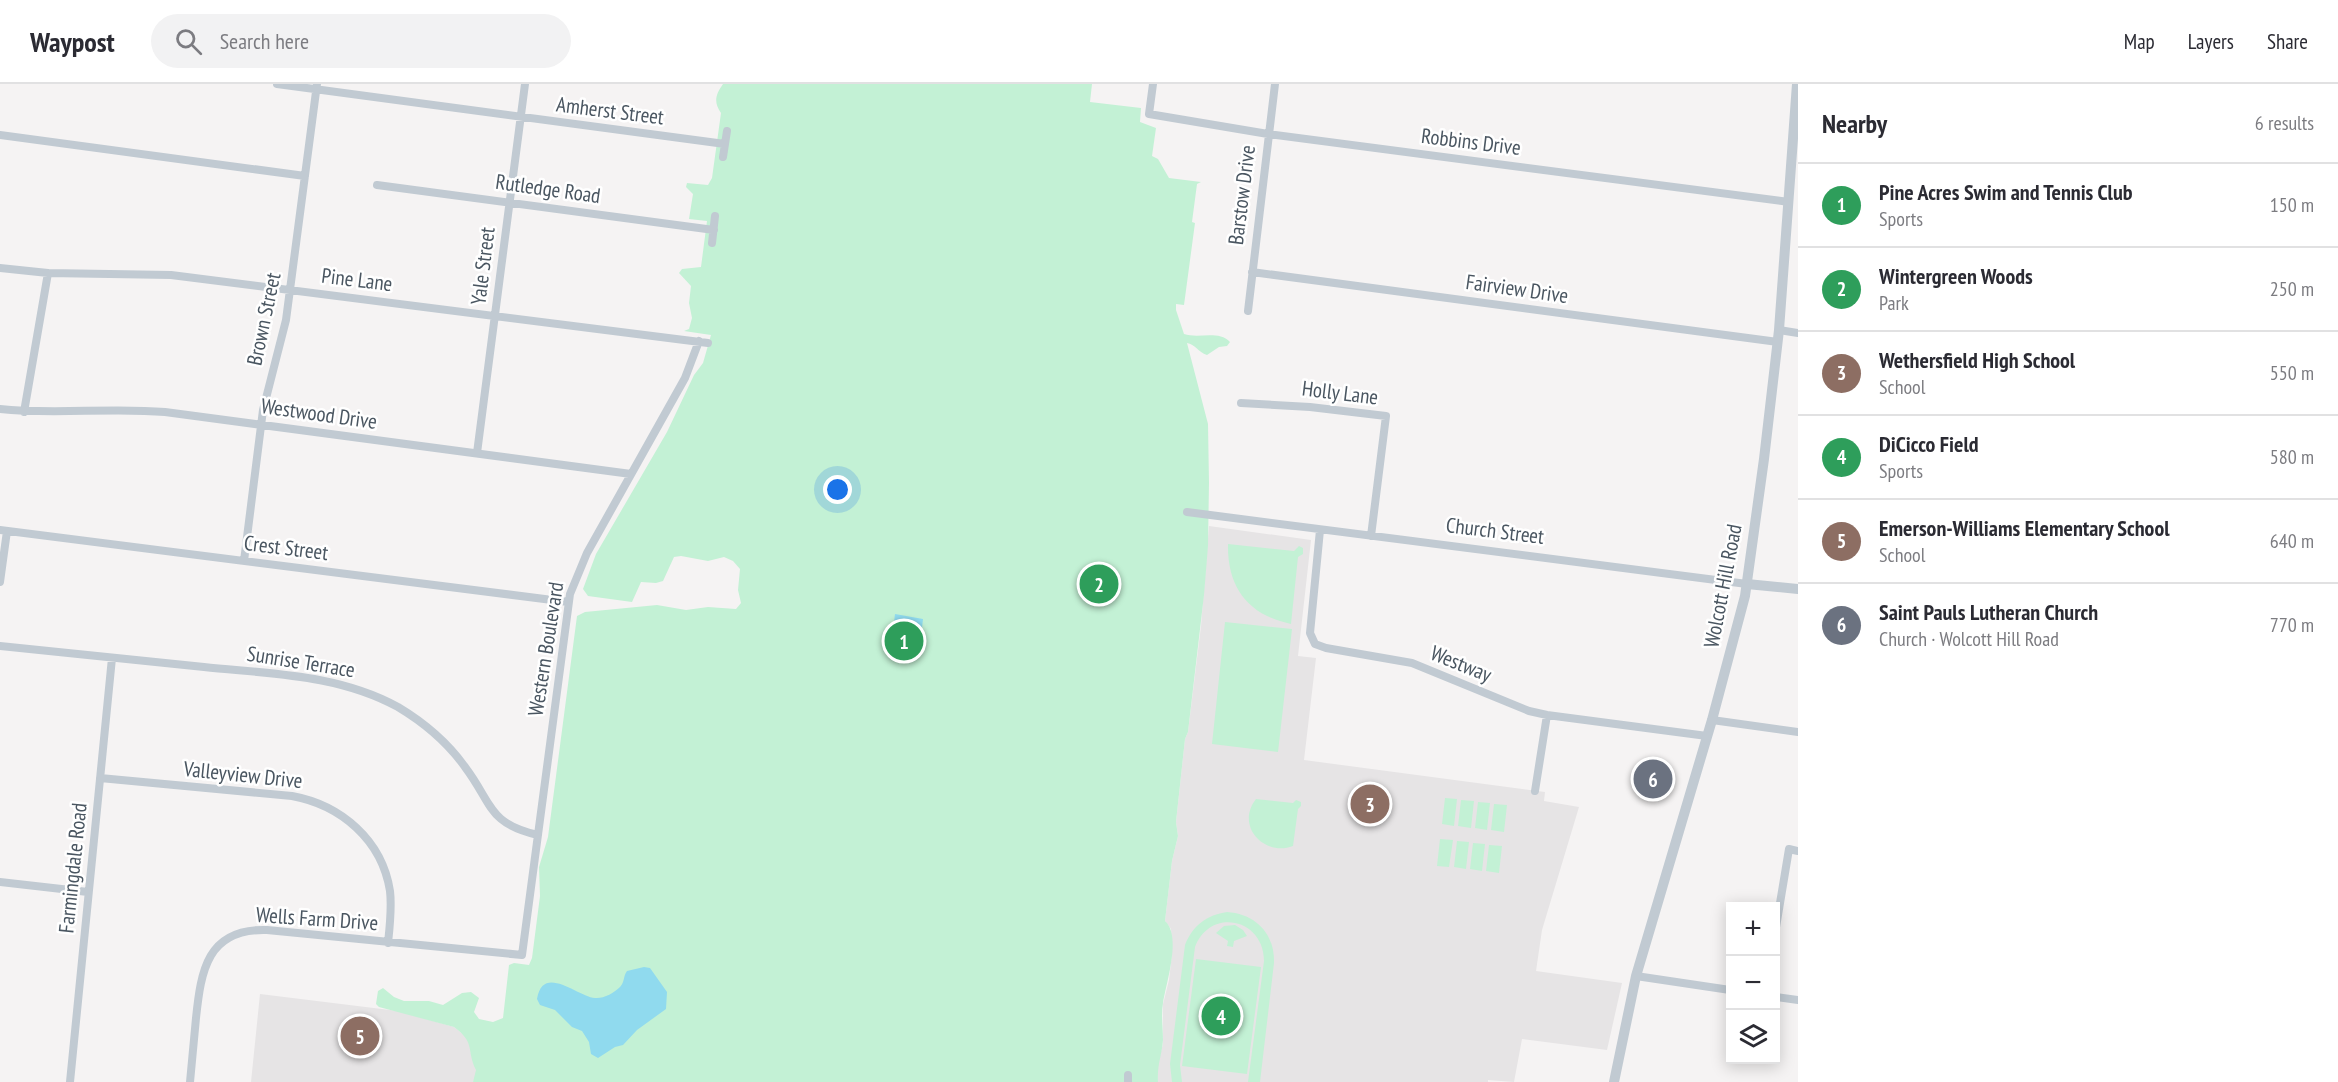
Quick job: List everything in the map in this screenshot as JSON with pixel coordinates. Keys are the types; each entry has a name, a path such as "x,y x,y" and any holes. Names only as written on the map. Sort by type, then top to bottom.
{"street":[{"name":"Amherst Street","path":"277,84 317,87 725,144"},
{"name":"Yale Street","path":"477,453 525,84"},
{"name":"Robbins Drive","path":"1153,84 1149,114 1268,134 1789,202"},
{"name":"Barstow Drive","path":"1248,311 1275,84"},
{"name":"Wolcott Hill Road","path":"1614,1082 1636,976 1712,720 1747,584 1778,342 1789,202 1795,163 1797,84"},
{"name":"Brown Street","path":"244,561 267,386 285,326 317,87"},
{"path":"723,157 727,131"},
{"path":"0,135 305,176"},
{"name":"Rutledge Road","path":"377,185 714,230"},
{"path":"712,243 716,216"},
{"name":"Pine Lane","path":"0,268 48,273 158,274 703,342"},
{"name":"Fairview Drive","path":"1252,272 1778,342"},
{"path":"24,412 48,273"},
{"path":"1779,330 1798,333"},
{"name":"Western Boulevard","path":"522,956 568,602 581,565 703,342"},
{"name":"Holly Lane","path":"1241,403 1310,407 1386,416 1371,536"},
{"name":"Westwood Drive","path":"0,410 24,412 146,411 261,424 631,474"},
{"name":"Church Street","path":"1187,512 1798,589"},
{"path":"0,582 3,530"},
{"name":"Crest Street","path":"3,530 568,602"},
{"name":"Westway","path":"1320,530 1310,633 1315,644 1326,648 1412,663 1529,711 1546,715 1707,736"},
{"name":"Sunrise Terrace","path":"0,646 313,678 369,693 410,715 447,746 465,767 494,812 504,823 514,829 538,835"},
{"name":"Farmingdale Road","path":"70,1082 112,658"},
{"path":"1535,792 1546,715"},
{"path":"1712,720 1798,732"},
{"name":"Valleyview Drive","path":"100,778 292,796 333,809 364,835 384,869 391,903 388,943"},
{"path":"1780,903 1789,849 1798,851"},
{"path":"0,882 88,892"},
{"name":"Wells Farm Drive","path":"190,1082 202,974 210,956 226,940 242,933 262,930 522,956"},
{"path":"1636,976 1726,989"},
{"path":"1780,998 1798,1000"}],"shaded area":[{"path":"1209,526 1311,540 1298,656 1316,658 1304,760 1545,792 1544,801 1579,807 1542,930 1536,971 1622,983 1607,1050 1522,1039 1514,1082 1488,1080 1488,1082 1158,1082 1157,1067 1163,1044 1163,1004 1172,954 1171,929 1165,921 1172,861 1178,836 1176,822 1201,626"},
{"path":"260,994 398,1011 454,1027 468,1038 477,1072 474,1080 473,1082 251,1082"}],"green space":[{"path":"723,84 1092,84 1090,102 1141,108 1140,122 1156,128 1152,156 1158,159 1169,178 1201,182 1197,184 1192,222 1195,223 1184,305 1176,304 1176,310 1184,334 1220,336 1230,342 1227,346 1219,347 1207,355 1187,343 1208,424 1208,546 1176,822 1178,836 1172,861 1165,921 1170,928 1173,948 1162,1008 1163,1040 1158,1082 473,1082 476,1070 468,1042 454,1027 379,1007 376,1004 378,991 383,988 394,997 404,1001 429,1001 443,1005 462,993 471,992 479,998 474,1012 479,1019 493,1022 503,1018 509,965 514,963 529,965 532,958 540,896 539,867 548,837 577,616 585,612 657,605 686,610 708,607 736,609 741,603 738,590 740,569 733,561 724,557 708,561 681,556 674,557 663,581 641,582 632,602 588,596 583,589 596,554 667,432 694,375 703,363 711,335 684,331 689,329 692,318 689,303 691,286 679,273 682,269 701,267 707,221 689,219 693,194 686,187 687,183 708,185 712,178 721,113 716,98"},
{"path":"1228,544 1294,551 1299,546 1303,548 1303,554 1298,557 1291,624 1263,614 1243,597 1231,573"},
{"path":"1225,622 1292,629 1278,752 1212,744"},
{"path":"1445,798 1457,799 1454,826 1442,824"},
{"path":"1256,799 1301,802 1293,846 1272,847 1256,837 1249,819 1250,809"},
{"path":"1461,800 1474,801 1471,828 1458,826"},
{"path":"1478,802 1490,803 1487,830 1475,828"},
{"path":"1494,804 1507,805 1504,832 1491,830"},
{"path":"1440,839 1453,840 1449,867 1437,866"},
{"path":"1457,841 1469,842 1466,869 1454,867"},
{"path":"1473,843 1485,844 1482,871 1470,869"},
{"path":"1489,845 1502,846 1499,873 1486,871"},
{"path":"1227,912 1247,917 1262,927 1271,943 1273,953 1274,963 1260,1082 1248,1082 1264,961 1262,946 1246,927 1235,923 1223,923 1212,926 1202,934 1195,947 1180,1065 1182,1082 1172,1082 1170,1064 1185,945 1192,932 1207,918"},
{"path":"1235,925 1247,936 1234,941 1233,947 1227,946 1228,941 1216,933 1224,926"},
{"path":"1196,959 1261,967 1247,1074 1182,1066"}],"water":[{"path":"895,614 923,619 920,646 908,644 909,633 893,631"},
{"path":"650,968 667,992 666,1009 637,1030 623,1045 615,1047 598,1058 591,1054 589,1042 582,1031 572,1027 555,1010 540,1005 537,999 546,984 554,983 595,998 605,997 620,987 627,971"}],"place":[{"name":"Wintergreen Woods","path":"1099,584"},
{"name":"Pine Acres Swim and Tennis Club","path":"904,641"},
{"name":"Saint Pauls Lutheran Church","path":"1653,779"},
{"name":"Wethersfield High School","path":"1370,804"},
{"name":"DiCicco Field","path":"1221,1016"},
{"name":"Emerson-Williams Elementary School","path":"360,1036"}]}
